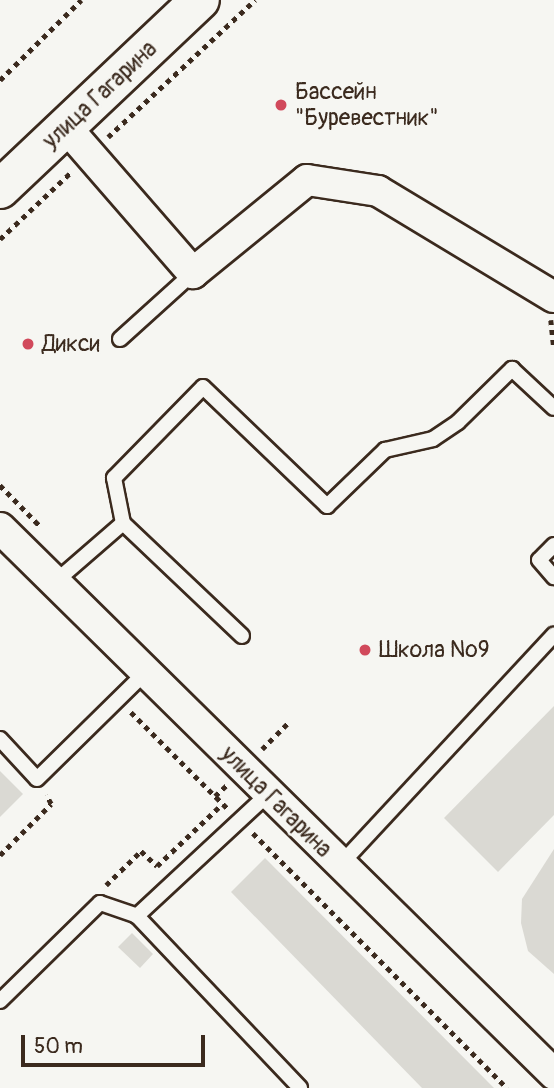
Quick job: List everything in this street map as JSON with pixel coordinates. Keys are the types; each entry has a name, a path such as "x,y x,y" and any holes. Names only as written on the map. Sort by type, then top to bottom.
{"main road":[{"name":"улица Гагарина","path":"0,189 78,140 201,0"}],"street":[{"path":"78,140 193,273 307,180 378,191 554,298"},
{"name":"улица Гагарина","path":"0,528 146,671 267,795 554,1074"}],"lane":[{"path":"120,339 193,273"},
{"path":"242,636 122,523 114,478 203,387 327,506 384,450 433,439 458,422 512,369 554,408"},
{"path":"55,582 122,523"},
{"path":"554,545 540,560 554,577"},
{"path":"340,866 554,635"},
{"path":"0,739 37,779 146,671"},
{"path":"137,916 267,795"},
{"path":"0,1002 100,904 137,916 300,1088"}],"path":[{"path":"0,80 81,0"},
{"path":"0,239 78,140 255,0"},
{"path":"554,306 550,319 554,347"},
{"path":"118,699 507,1088"},
{"path":"268,743 289,722"},
{"path":"0,855 51,804 37,779"}],"shaded area":[{"path":"554,706 554,815 498,872 444,818"},
{"path":"0,771 23,794 0,817"},
{"path":"554,849 554,974 528,951 521,923 522,899"},
{"path":"265,858 494,1088 422,1088 231,892"},
{"path":"132,933 153,954 140,968 118,947"}],"place":[{"name":"Бассейн \"Буревестник\"","path":"281,105"},
{"name":"Дикси","path":"28,344"},
{"name":"Школа №9","path":"365,650"}]}
